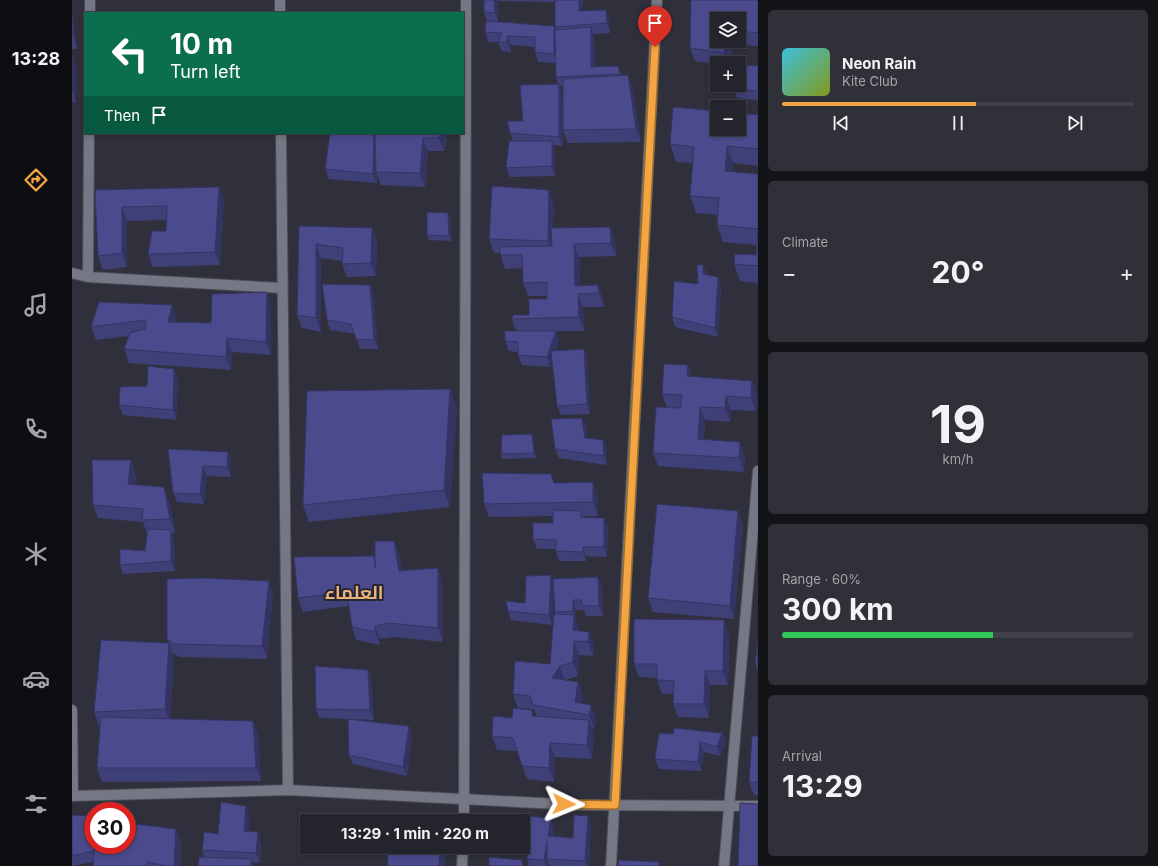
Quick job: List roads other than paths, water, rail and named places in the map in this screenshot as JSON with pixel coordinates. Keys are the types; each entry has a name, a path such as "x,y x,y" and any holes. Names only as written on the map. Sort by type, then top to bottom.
{"street":[{"path":"90,0 90,12"},
{"path":"280,0 280,12"},
{"path":"464,814 466,0"},
{"path":"611,866 657,0"},
{"path":"88,277 89,134"},
{"path":"281,134 288,790"},
{"path":"72,273 88,277 282,288"},
{"path":"724,866 758,471"},
{"path":"72,710 72,796 288,790 578,805 758,806"},
{"path":"462,866 463,854"}],"district":[{"name":"العلماء","path":"354,593"}]}
